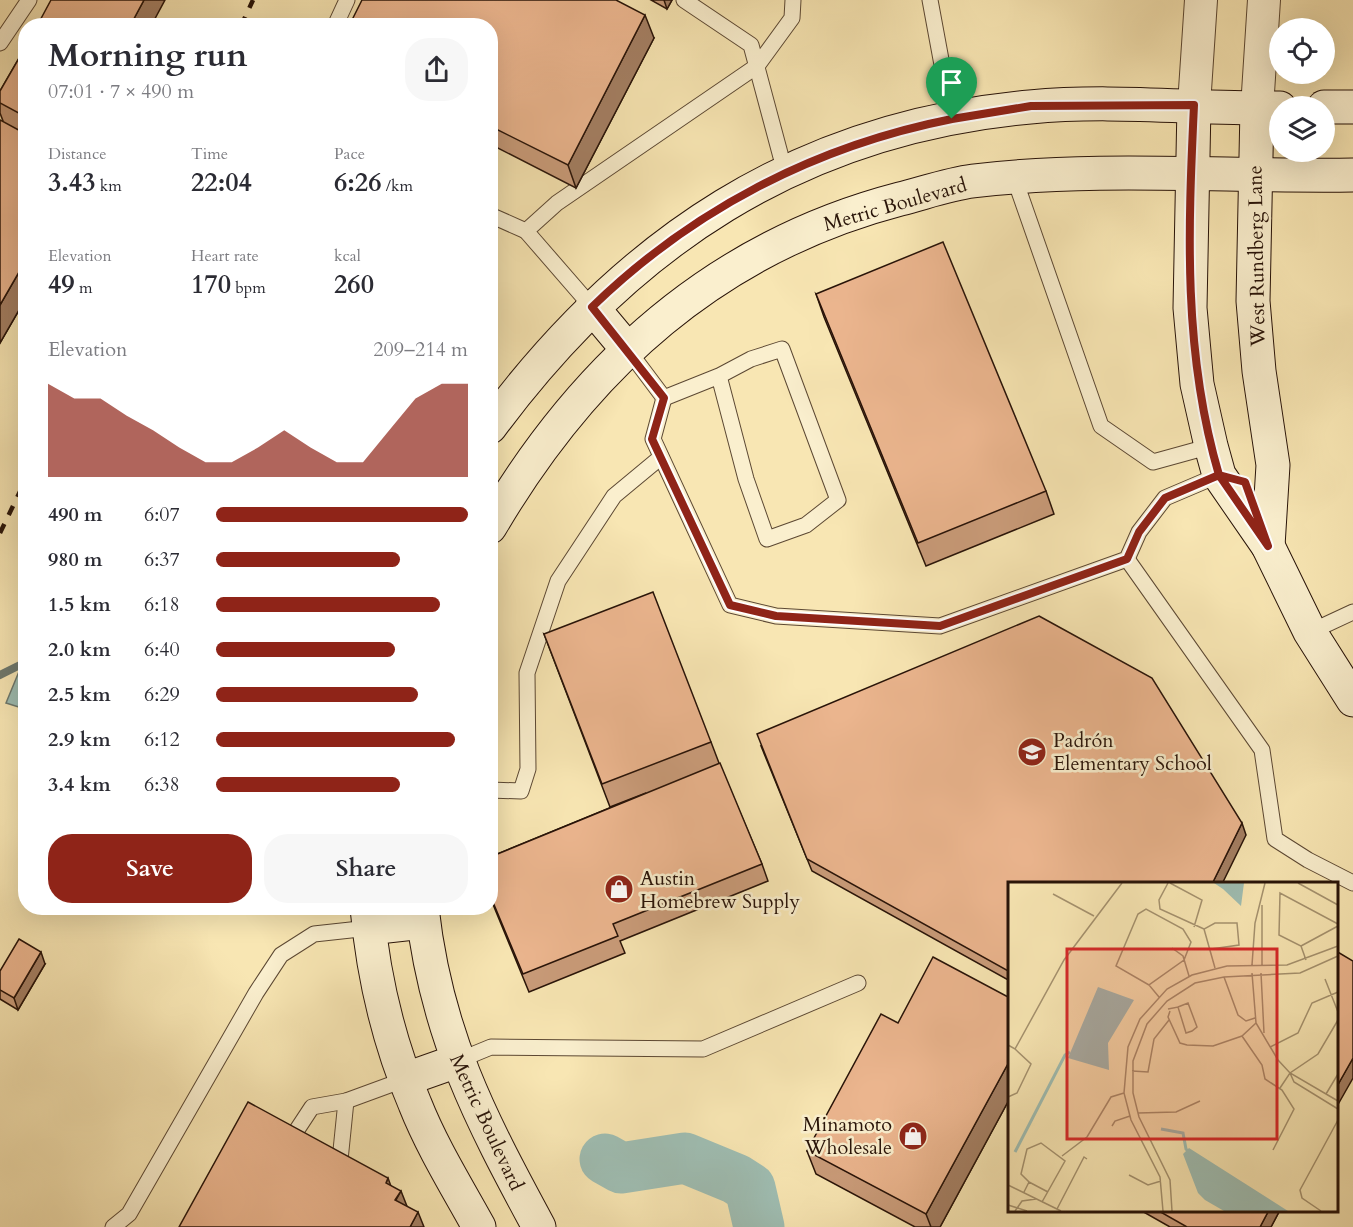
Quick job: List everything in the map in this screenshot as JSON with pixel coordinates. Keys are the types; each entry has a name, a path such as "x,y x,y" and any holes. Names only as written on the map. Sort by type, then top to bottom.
{"main road":[{"path":"1194,105 1190,308 1197,384 1215,460 1245,482 1268,546"},
{"path":"498,417 561,338 648,257 695,223 747,191 785,172 905,129 1031,106 1194,105 1268,108"},
{"path":"1335,107 1353,107"},
{"name":"West Rundberg Lane","path":"1268,108 1254,177 1252,301 1259,371 1273,465 1268,546 1310,632 1353,700"},
{"name":"Metric Boulevard","path":"498,514 517,482 556,427 598,378 628,350 682,304 726,273 775,246 829,221 969,182 1014,177 1096,173 1254,177 1353,175"},
{"path":"592,307 628,350"},
{"path":"423,915 368,918 394,1047 438,1153 479,1227"},
{"name":"Metric Boulevard","path":"423,915 434,982 457,1061 489,1134 539,1227"},
{"path":"406,1079 457,1061"}],"street":[{"path":"1194,105 1201,0"},
{"name":"West Rundberg Lane","path":"1264,0 1268,108"}],"lane":[{"path":"0,43 29,0"},
{"path":"338,18 347,0"},
{"path":"684,0 751,45 785,172"},
{"path":"526,231 557,203 758,66 792,18 793,0"},
{"path":"930,0 952,119"},
{"path":"1014,177 1101,426 1153,462 1215,460"},
{"path":"498,219 526,231 592,307"},
{"path":"628,350 664,398"},
{"path":"664,398 718,376 750,359 782,350 838,500 806,525 767,538 746,479 718,376"},
{"path":"664,398 652,439 730,605 776,616 940,626 1127,559 1139,532 1165,498 1215,460"},
{"path":"498,790 521,791 528,769 527,673 558,581 614,496 661,457"},
{"path":"1127,559 1262,750 1275,839 1308,860 1353,883"},
{"path":"1310,632 1353,612"},
{"path":"113,1227 129,1214 135,1205 256,993 281,955 314,934 368,918"},
{"path":"457,1061 492,1047 703,1050 858,983"},
{"path":"289,1142 312,1107 346,1101 406,1079"},
{"path":"339,1170 346,1101"}],"water":[{"path":"18,674 18,707 6,703"}],"building":[{"path":"51,0 144,0 134,18 41,18"},
{"path":"362,0 616,0 645,15 568,165 498,130 498,18 353,18"},
{"path":"18,60 18,113 0,103 0,91"},
{"path":"0,120 18,130 18,274 0,305"},
{"path":"943,242 1046,491 918,543 816,294"},
{"path":"653,592 711,742 602,784 544,634"},
{"path":"1039,616 1152,678 1242,823 1213,882 1008,882 1008,971 807,859 757,734"},
{"name":"Austin Homebrew Supply","path":"720,763 762,864 613,924 618,936 523,974 498,914 498,854"},
{"path":"19,939 41,952 14,998 0,990 0,971"},
{"path":"1338,952 1353,961 1353,1058 1338,1084"},
{"name":"Minamoto Wholesale","path":"933,957 1008,997 1008,1064 926,1214 807,1151 881,1014 898,1023"},
{"path":"248,1102 388,1178 386,1183 401,1191 395,1200 418,1212 410,1227 179,1227"},
{"path":"1161,1212 1268,1212 1260,1227 1187,1227"}],"waterway":[{"path":"0,675 18,666"},
{"path":"605,1159 621,1168 685,1158 736,1179 750,1188 759,1227"}],"railway":[{"path":"245,18 253,0"},
{"path":"0,533 18,496"}],"place":[{"name":"Padrón Elementary School","path":"1032,752"},
{"name":"Austin Homebrew Supply","path":"619,889"},
{"name":"Minamoto Wholesale","path":"913,1136"}],"route":[{"path":"952,119 905,129 855,145 804,164 747,191 695,223 648,257 592,307 664,398 652,439 730,605 776,616 940,626 1127,559 1139,532 1165,498 1219,475 1268,546 1245,482 1219,475 1197,384 1190,308 1194,105 1031,106 952,119"}]}
